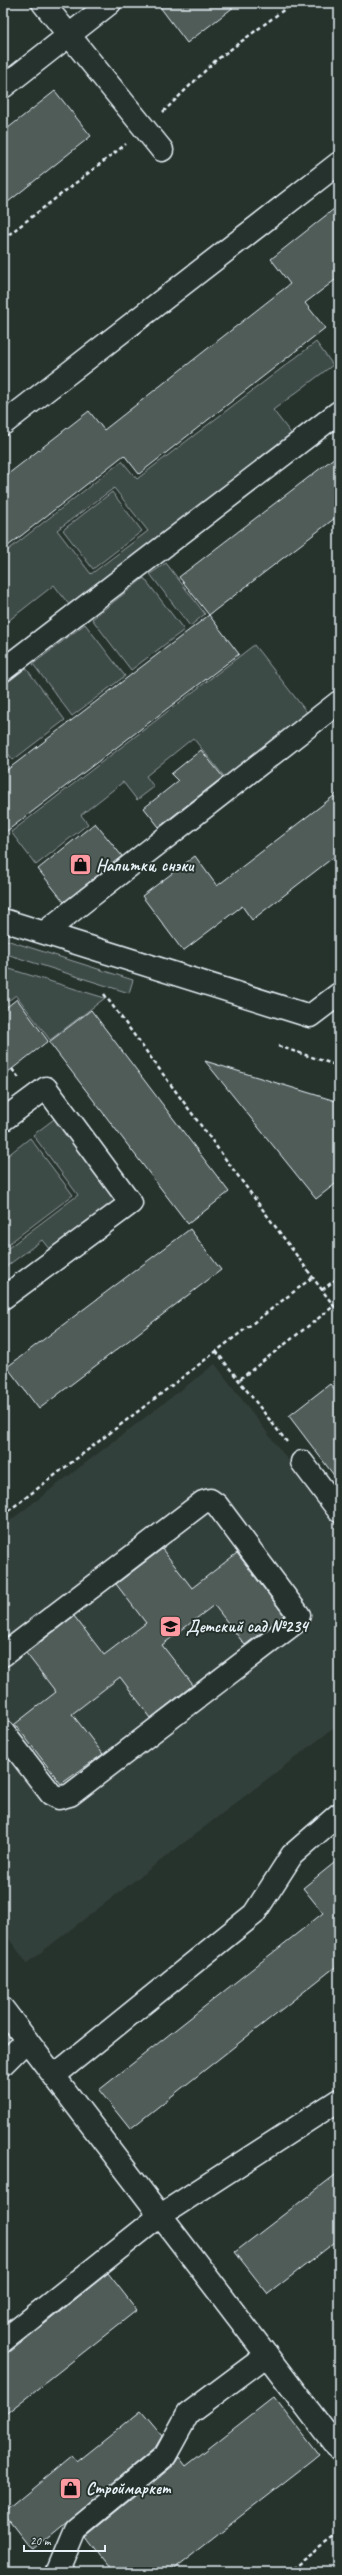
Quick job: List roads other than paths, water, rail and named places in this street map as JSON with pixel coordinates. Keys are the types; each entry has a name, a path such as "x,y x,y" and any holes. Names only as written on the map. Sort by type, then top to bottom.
{"lane":[{"path":"43,3 162,150"},
{"path":"3,87 110,3"},
{"path":"3,424 339,163"},
{"path":"3,670 339,412"},
{"path":"45,932 339,702"},
{"path":"3,920 310,1016 339,994"},
{"path":"3,1120 46,1088 131,1203 3,1298"},
{"path":"302,1462 339,1511"},
{"path":"3,1655 203,1502 210,1500 218,1505 296,1607 299,1615 296,1622 70,1795 59,1798 51,1794 3,1732"},
{"path":"55,2075 254,1914 292,1855 339,1814"},
{"path":"3,2009 55,2075 339,2450"},
{"path":"3,2064 27,2040"},
{"path":"3,2341 161,2215 339,2100"},
{"path":"58,2572 76,2529 165,2456 188,2414 267,2355"}],"place":[{"name":"Напитки, снэки","path":"81,865"},
{"name":"Детский сад №234","path":"171,1626"},
{"name":"Строймаркет","path":"71,2488"}]}
